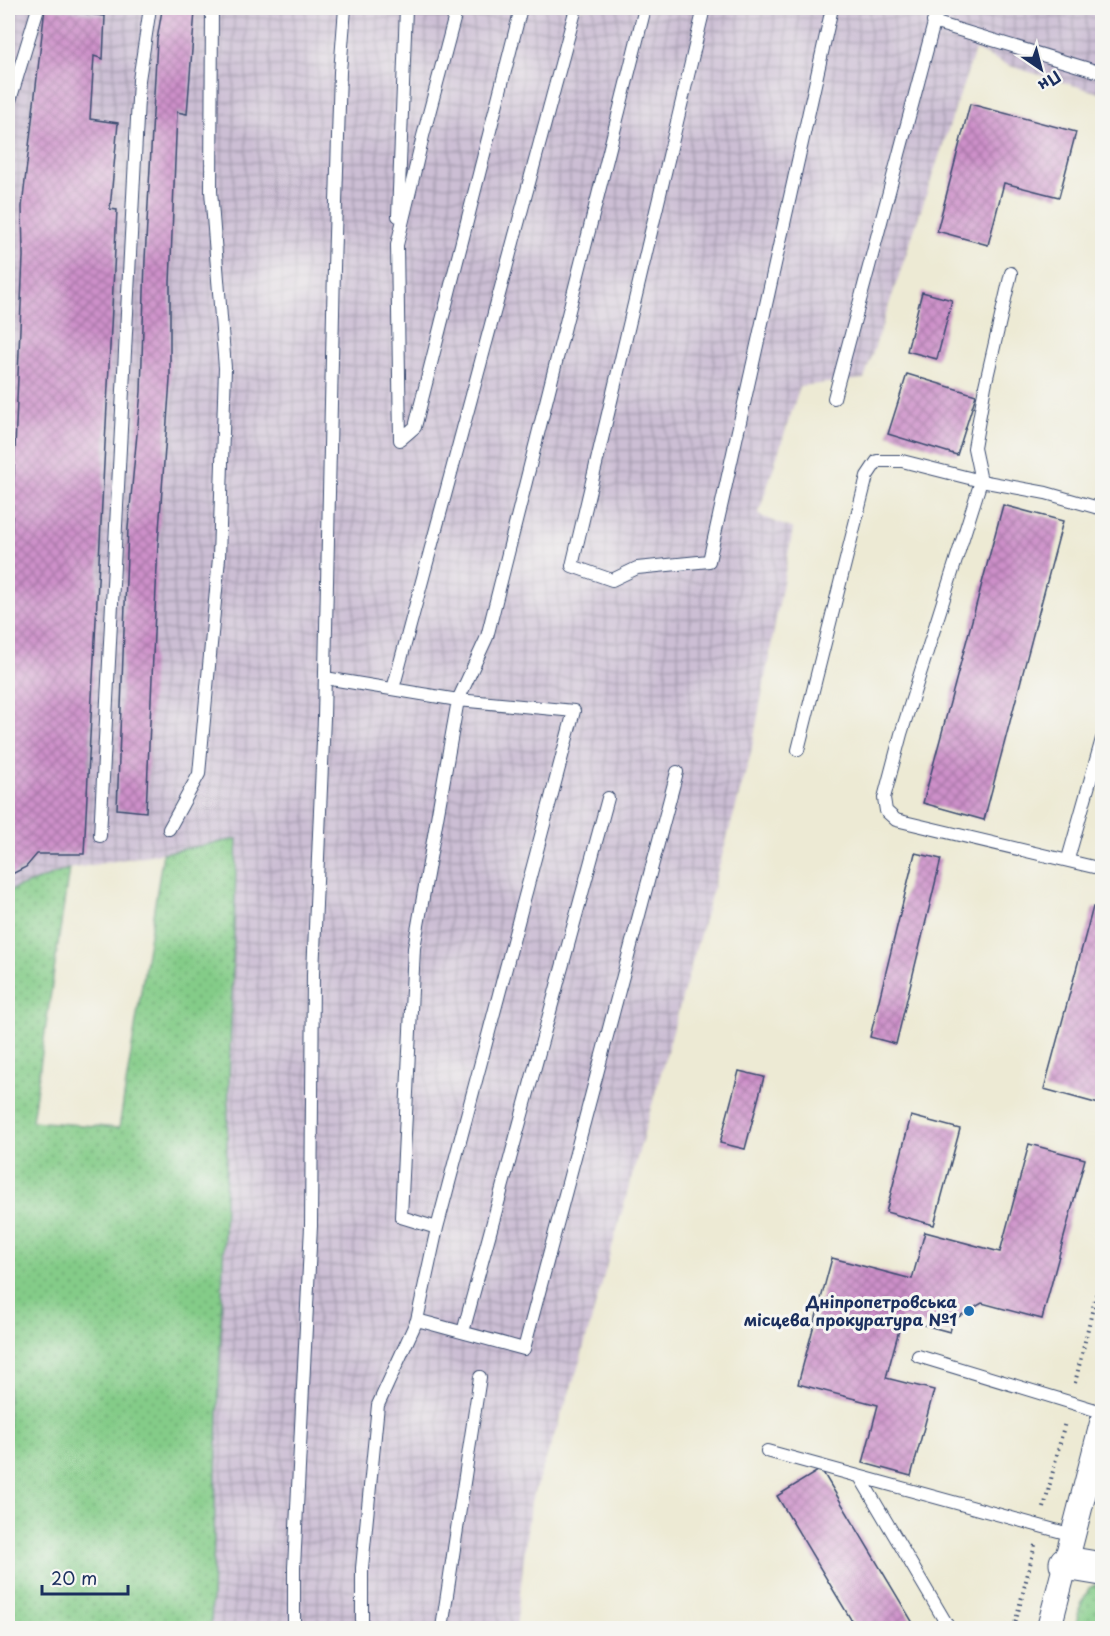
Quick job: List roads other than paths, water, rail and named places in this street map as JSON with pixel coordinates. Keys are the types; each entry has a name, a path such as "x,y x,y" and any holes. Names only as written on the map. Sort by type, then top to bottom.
{"street":[{"path":"1049,1629 1102,1423"},
{"path":"1069,1549 1102,1569"}],"lane":[{"path":"8,107 38,8"},
{"path":"100,836 138,92 150,8"},
{"path":"169,829 199,774 219,558 225,368 211,191 212,8"},
{"path":"294,1629 294,1568 311,1226 314,974 325,678 339,107 345,8"},
{"path":"405,8 397,245 400,440 415,427 521,8"},
{"path":"397,245 457,8"},
{"path":"393,689 576,8"},
{"path":"437,1228 401,1217 414,948 458,700 487,637 645,8"},
{"path":"704,8 572,566 612,580 637,567 709,561 832,8"},
{"path":"834,398 938,8"},
{"path":"933,22 1102,73"},
{"path":"1011,273 985,386 974,448 981,481 901,734 884,798 886,812 896,820 1102,869"},
{"path":"798,750 867,476 877,461 902,461 981,481 1046,493 1102,509"},
{"path":"325,678 458,700 574,711 437,1228 417,1320 378,1405 362,1568 362,1629"},
{"path":"1068,860 1102,739"},
{"path":"417,1320 524,1349 677,772"},
{"path":"463,1332 608,798"},
{"path":"918,1356 1102,1412"},
{"path":"442,1629 480,1377"},
{"path":"767,1451 1040,1526 1069,1549"},
{"path":"860,1477 949,1629"}],"place":[{"name":"Дніпропетровська місцева прокуратура №1","path":"969,1311"}]}
